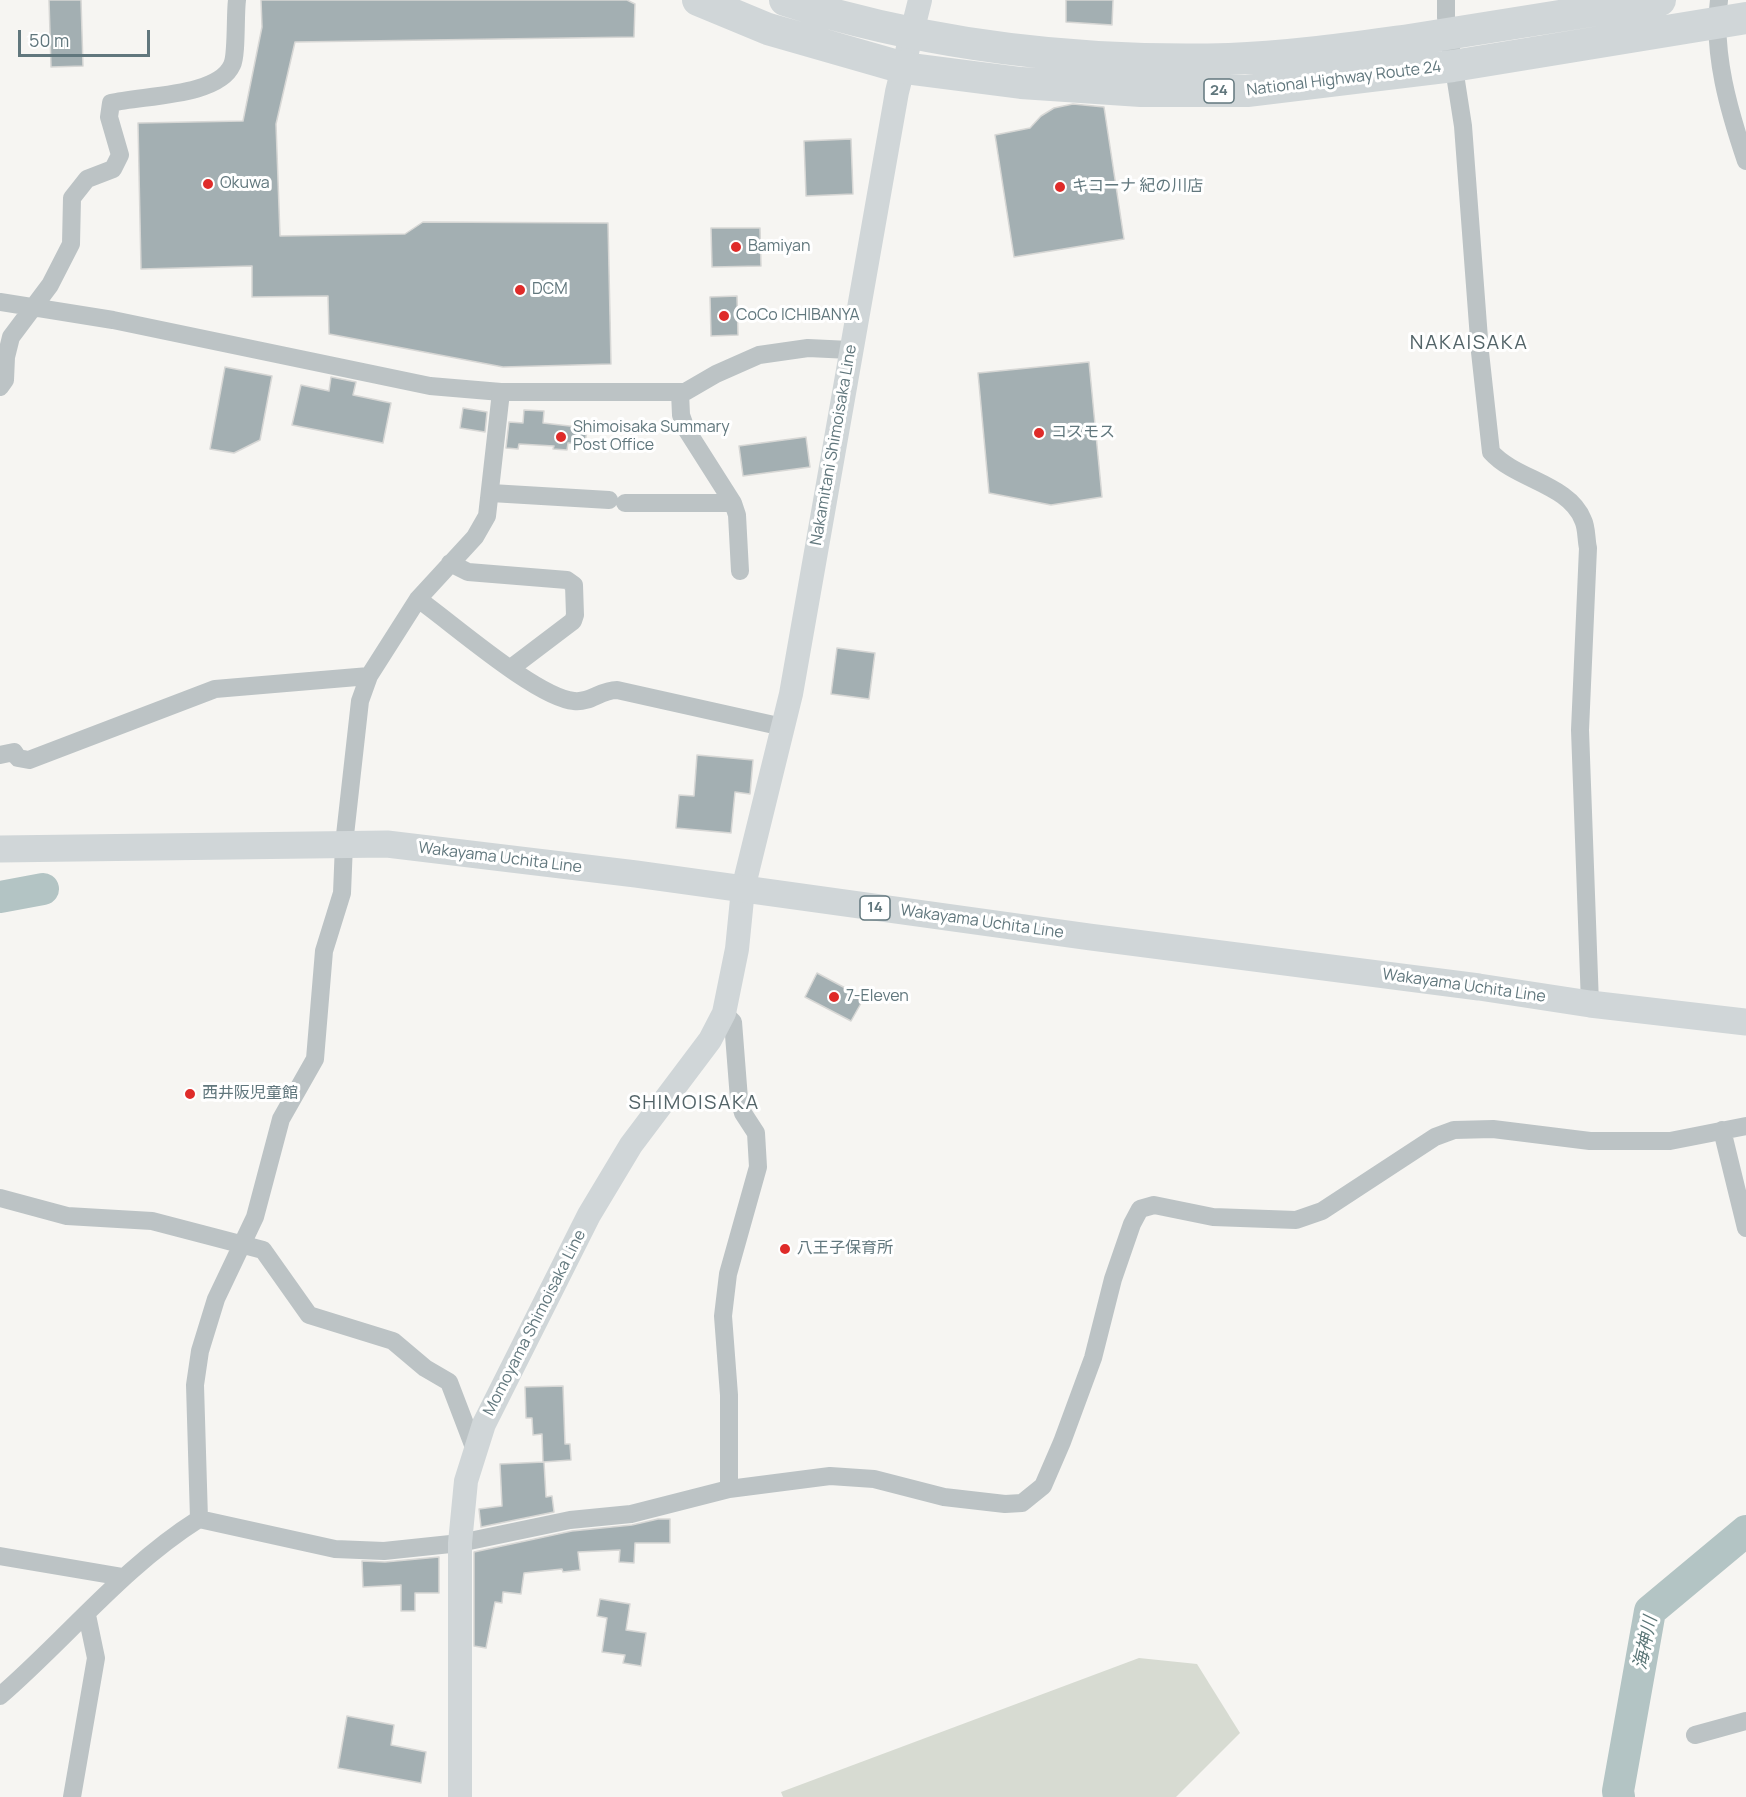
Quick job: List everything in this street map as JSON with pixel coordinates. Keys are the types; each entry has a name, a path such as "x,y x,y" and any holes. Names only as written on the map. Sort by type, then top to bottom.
{"highway":[{"name":"National Highway Route 24","path":"698,0 768,28 904,68 1021,83 1141,91 1247,91 1454,66 1717,11 1746,18"},
{"name":"National Highway Route 24","path":"785,0 848,10 913,35 995,48 1112,59 1230,59 1350,48 1660,0"}],"main road":[{"name":"Nakamitani Shimoisaka Line","path":"743,889 793,682 897,92 920,0"},
{"name":"Wakayama Uchita Line","path":"0,849 387,844 743,889 1090,938 1468,985 1590,1004 1746,1022"},
{"name":"Momoyama Shimoisaka Line","path":"460,1797 460,1544 465,1481 484,1424 589,1215 631,1145 710,1040 724,1013 737,949 743,889"}],"street":[{"path":"0,387 5,380 6,357 11,337 50,285 70,244 72,198 87,179 113,170 120,154 110,117 111,103 132,97 191,91 219,80 232,65 237,0"},
{"path":"1446,0 1446,16 1463,126 1480,352 1491,452 1501,463 1571,501 1584,521 1588,548 1580,730 1590,1004"},
{"path":"1717,11 1732,123 1746,160"},
{"path":"0,302 113,320 430,386 501,392 685,392 759,356 808,348 850,350"},
{"path":"199,1519 195,1385 200,1351 216,1299 243,1245 264,1189 281,1119 315,1059 324,951 342,893 344,844 360,701 369,676 418,598 479,530 487,516 491,493 494,432 501,392"},
{"path":"680,392 681,416 686,429 733,503 737,515 740,571"},
{"path":"491,493 617,501 733,503"},
{"path":"450,563 468,572 567,579 574,585 575,615 573,621 512,668"},
{"path":"418,598 555,698 586,701 607,690 617,690 783,727"},
{"path":"0,755 14,752 18,758 29,760 216,689 369,676"},
{"path":"724,1013 733,1022 739,1099 743,1113 756,1133 758,1167 728,1274 723,1316 729,1395 729,1489"},
{"path":"0,1696 87,1615 123,1577 168,1539 199,1519 335,1549 384,1551 460,1544 570,1520 631,1514 729,1489 830,1476 874,1479 944,1497 1005,1504 1022,1503 1043,1486 1062,1442 1093,1358 1124,1246 1140,1209 1154,1205 1213,1217 1296,1220 1322,1211 1436,1137 1454,1130 1493,1129 1590,1141 1670,1141 1746,1126"},
{"path":"1722,1131 1746,1228"},
{"path":"0,1198 67,1216 153,1221 206,1233 263,1250 309,1315 393,1341 425,1368 449,1382 475,1450"},
{"path":"0,1556 123,1577"},
{"path":"72,1797 96,1658 87,1615"},
{"path":"1695,1735 1746,1721"}],"shaded area":[{"path":"1139,1658 1197,1664 1240,1733 1176,1797 783,1797 781,1792"}],"building":[{"path":"49,0 81,0 83,66 51,67"},
{"path":"261,0 627,0 635,4 634,37 295,42 276,124 280,236 405,234 423,222 608,223 611,364 503,367 329,334 328,296 252,297 252,266 141,269 138,123 243,121 262,27"},
{"path":"1066,0 1113,0 1112,25 1066,22"},
{"name":"キコーナ 紀の川店","path":"1073,104 1104,107 1124,239 1014,257 995,135 1030,128 1041,116 1054,108"},
{"path":"851,139 853,194 806,196 804,141"},
{"name":"Bamiyan","path":"711,228 760,228 761,266 712,267"},
{"name":"CoCo ICHIBANYA","path":"737,296 738,335 711,336 710,297"},
{"name":"コスモス","path":"1089,362 1102,497 1051,505 989,493 978,373"},
{"path":"225,367 272,376 260,440 234,453 210,449"},
{"path":"331,377 356,382 353,395 391,403 383,443 292,425 301,385 329,391"},
{"path":"463,408 487,412 485,432 460,428"},
{"path":"524,410 544,411 543,423 587,428 585,445 568,443 567,450 553,449 554,446 519,444 518,449 506,448 509,422 523,423"},
{"path":"806,437 810,467 743,476 739,446"},
{"path":"837,648 875,653 869,699 831,694"},
{"path":"697,755 753,760 750,794 735,792 731,833 676,828 679,795 694,796"},
{"name":"7-Eleven","path":"817,973 864,998 851,1021 805,997"},
{"path":"563,1386 565,1444 570,1444 571,1460 543,1462 542,1434 533,1435 532,1418 526,1418 525,1387"},
{"path":"544,1462 546,1497 552,1496 554,1512 481,1527 479,1509 502,1506 500,1464"},
{"path":"658,1519 670,1519 670,1543 635,1543 634,1563 619,1562 620,1550 578,1552 580,1570 563,1572 562,1569 524,1573 521,1594 503,1592 502,1603 495,1602 486,1648 474,1646 474,1552 572,1531 632,1525"},
{"path":"439,1557 439,1593 415,1593 415,1611 401,1611 401,1585 363,1587 362,1561 385,1562"},
{"path":"600,1599 630,1604 626,1630 646,1633 641,1666 623,1663 625,1655 602,1652 607,1618 597,1616"},
{"path":"347,1716 394,1725 391,1745 426,1752 421,1783 338,1768"}],"waterway":[{"path":"0,897 43,889"},
{"name":"海神川","path":"1619,1797 1618,1791 1650,1611 1746,1531"}],"place":[{"name":"Okuwa","path":"208,184"},
{"name":"キコーナ 紀の川店","path":"1060,187"},
{"name":"Bamiyan","path":"736,247"},
{"name":"DCM","path":"520,290"},
{"name":"CoCo ICHIBANYA","path":"724,316"},
{"name":"コスモス","path":"1039,433"},
{"name":"Shimoisaka Summary Post Office","path":"561,437"},
{"name":"7-Eleven","path":"834,997"},
{"name":"西井阪児童館","path":"190,1094"},
{"name":"八王子保育所","path":"785,1249"}],"district":[{"name":"NAKAISAKA","path":"1469,343"},
{"name":"SHIMOISAKA","path":"694,1103"}]}
